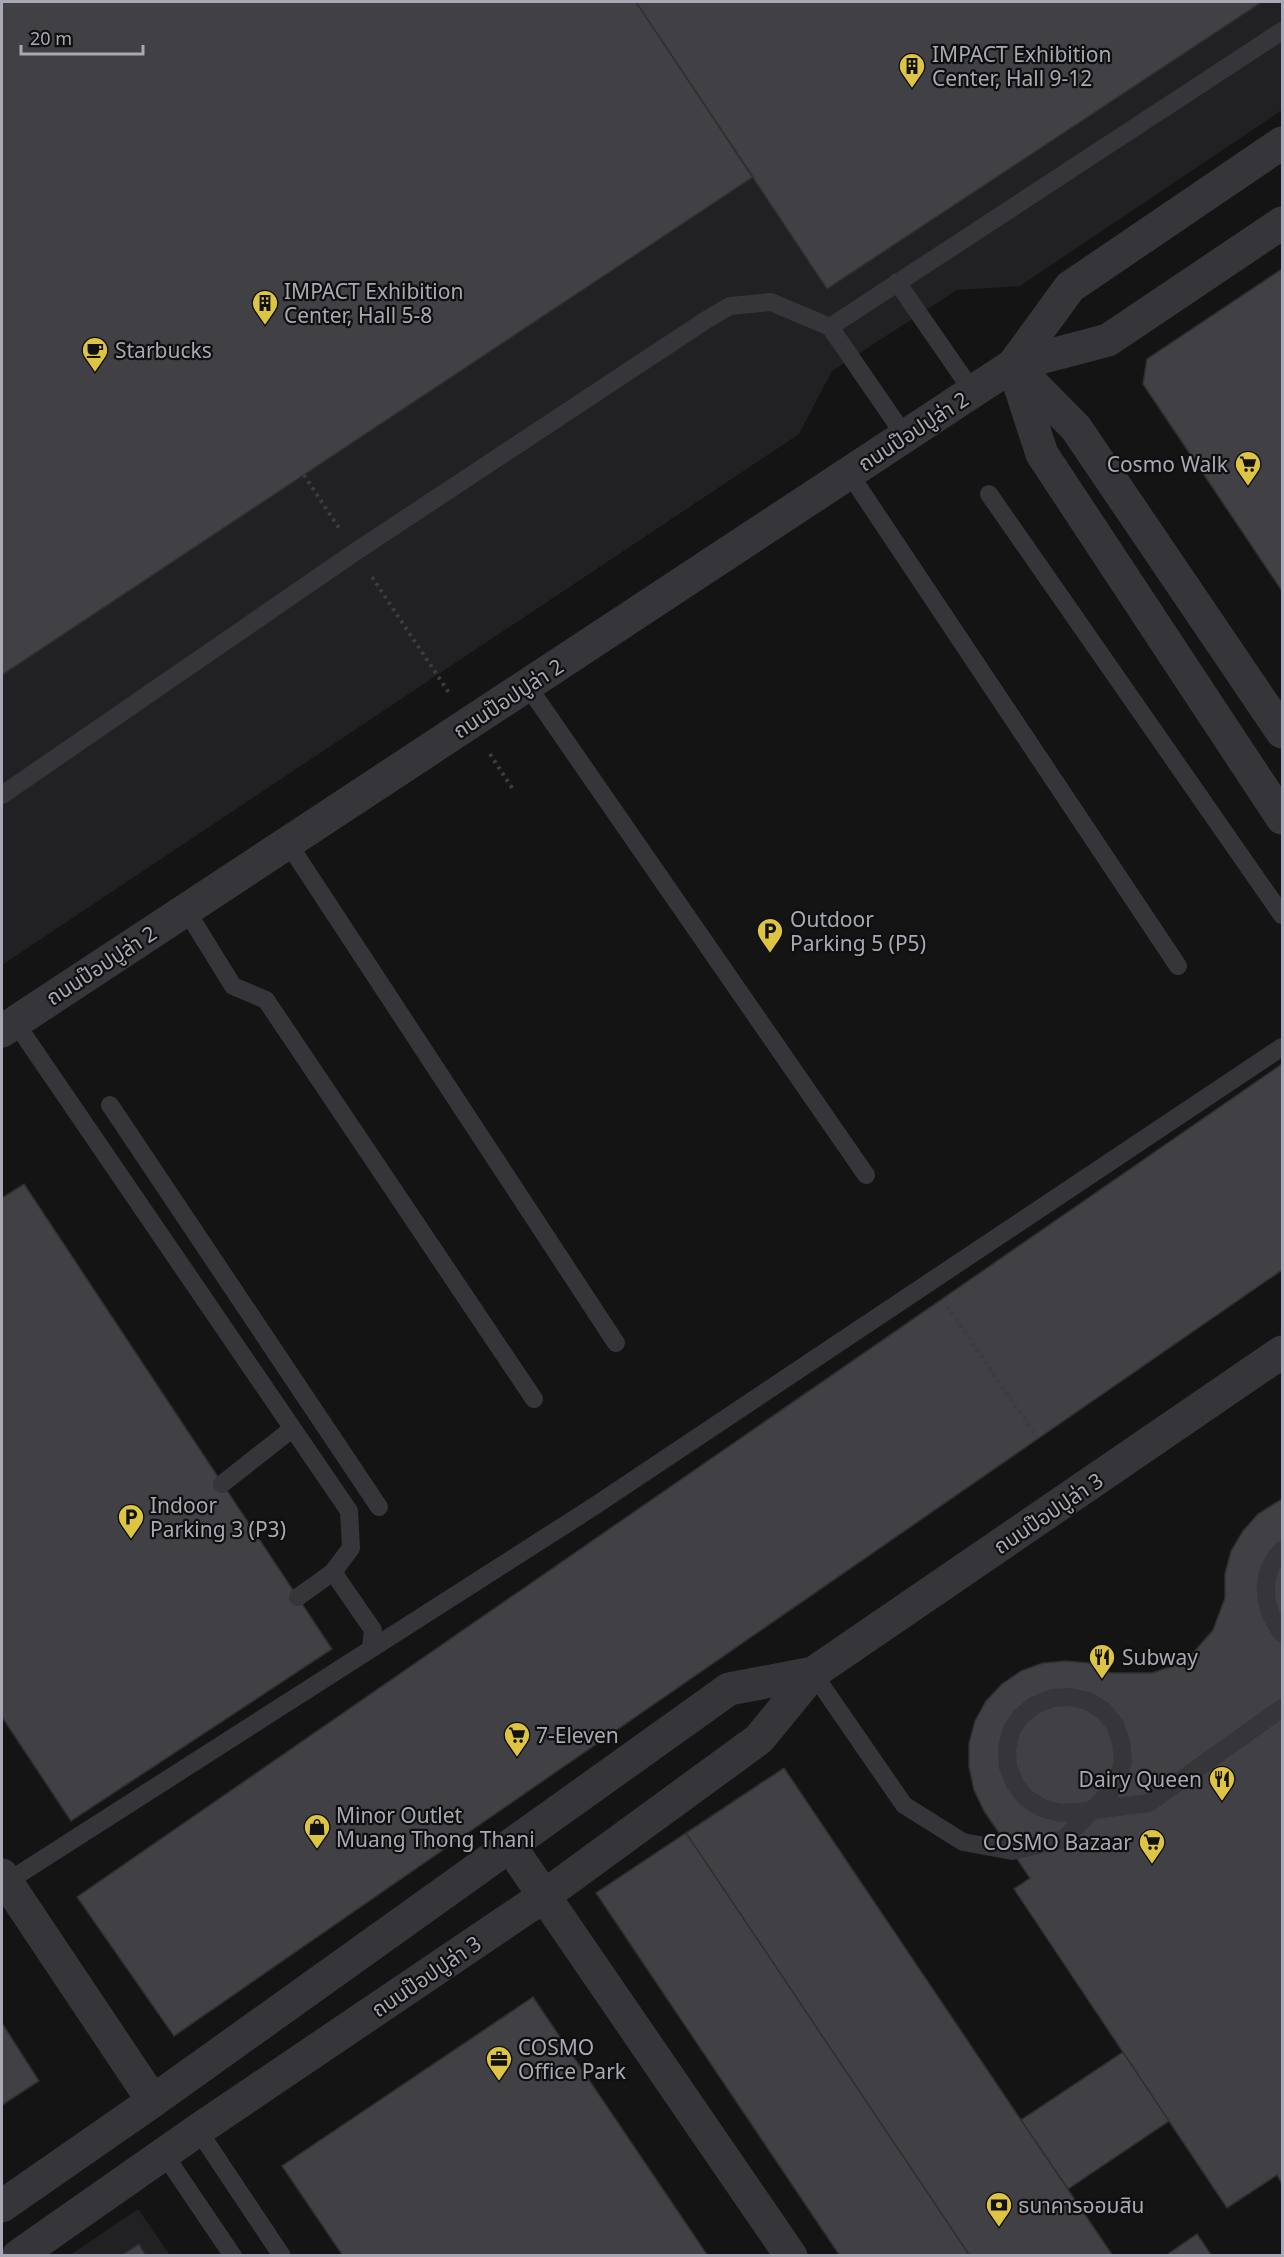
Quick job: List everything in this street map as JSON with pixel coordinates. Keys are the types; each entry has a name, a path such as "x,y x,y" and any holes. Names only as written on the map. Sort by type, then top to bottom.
{"street":[{"name":"ถนนป๊อปปูล่า 2","path":"1013,365 1070,287 1282,143"},
{"name":"ถนนป๊อปปูล่า 2","path":"8,1026 1013,365 1108,340 1282,223"},
{"path":"1013,365 1076,428 1282,732"},
{"path":"1013,365 1041,454 1282,818"},
{"name":"ถนนป๊อปปูล่า 3","path":"18,2256 198,2130 544,1896 759,1739 813,1673 1282,1352"},
{"name":"ถนนป๊อปปูล่า 3","path":"2,2206 153,2102 729,1689 813,1673"},
{"path":"510,1846 791,2256"},
{"path":"4,1878 153,2102"}],"lane":[{"path":"830,327 1282,31"},
{"path":"897,282 973,392"},
{"path":"2,795 355,552 730,306 771,302 830,327 905,436"},
{"path":"849,473 1178,966"},
{"path":"989,494 1282,915"},
{"path":"527,686 866,1175"},
{"path":"288,843 616,1343"},
{"path":"186,910 233,986 266,1000 534,1399"},
{"path":"8,1026 349,1511 351,1548 333,1572 298,1597"},
{"path":"4,1878 675,1453 1282,1047"},
{"path":"110,1105 379,1507"},
{"path":"222,1484 292,1429"},
{"path":"1282,1550 1270,1568 1265,1586 1267,1604 1273,1621 1282,1633"},
{"path":"333,1572 373,1630 370,1648"},
{"path":"813,1673 904,1805 963,1842 1012,1851 1064,1839 1078,1824 1086,1816 1094,1809 1109,1793 1118,1778 1123,1761 1121,1742 1115,1725 1104,1711 1088,1701 1070,1697 1052,1698 1035,1705 1021,1716 1011,1731 1007,1749 1008,1767 1015,1784 1026,1798 1042,1808 1060,1813 1078,1812 1089,1810 1101,1809 1149,1803 1282,1708"},
{"path":"198,2130 282,2256"},
{"path":"164,2154 233,2256"}],"path":[{"path":"304,475 514,791"},
{"path":"943,1299 1038,1439"}],"shaded area":[{"path":"2,2 1282,2 1282,110 1020,286 957,290 832,371 799,434 2,965"},
{"path":"138,2209 170,2255 69,2256"}],"building":[{"name":"IMPACT Exhibition Center, Hall 5-8","path":"2,2 636,2 753,177 2,675"},
{"name":"IMPACT Exhibition Center, Hall 9-12","path":"636,2 1262,2 827,289"},
{"name":"Cosmo Walk","path":"1282,269 1282,591 1143,384 1147,359"},
{"path":"1282,1064 1282,1270 174,2036 77,1897"},
{"name":"Indoor Parking 3 (P3)","path":"24,1184 332,1649 71,1821 2,1717 2,1198"},
{"name":"COSMO Bazaar","path":"1282,1499 1282,2184 1277,2175 1227,2208 1014,1889 1030,1878 984,1811 974,1790 969,1767 969,1743 975,1721 986,1701 1002,1684 1021,1671 1043,1663 1066,1661 1090,1663 1111,1673 1152,1673 1186,1661 1213,1630 1225,1598 1225,1574 1231,1551 1243,1531 1258,1514"},
{"path":"784,1768 1113,2256 970,2256 686,1833"},
{"path":"686,1833 970,2256 840,2256 596,1893"},
{"name":"COSMO Office Park","path":"533,1997 708,2256 343,2256 282,2166"},
{"path":"2,2023 39,2081 2,2105"},
{"path":"1123,2052 1169,2121 1068,2189 1021,2120"},
{"path":"1197,2234 1212,2256 1165,2256"},
{"path":"139,2244 146,2256 120,2256"}],"place":[{"name":"IMPACT Exhibition Center, Hall 9-12","path":"912,89"},
{"name":"IMPACT Exhibition Center, Hall 5-8","path":"265,326"},
{"name":"Starbucks","path":"95,373"},
{"name":"Cosmo Walk","path":"1248,487"},
{"name":"Outdoor Parking 5 (P5)","path":"770,954"},
{"name":"Indoor Parking 3 (P3)","path":"131,1540"},
{"name":"Subway","path":"1102,1680"},
{"name":"7-Eleven","path":"517,1758"},
{"name":"Dairy Queen","path":"1222,1802"},
{"name":"Minor Outlet Muang Thong Thani","path":"317,1850"},
{"name":"COSMO Bazaar","path":"1152,1865"},
{"name":"COSMO Office Park","path":"499,2082"},
{"name":"ธนาคารออมสิน","path":"999,2228"}]}
